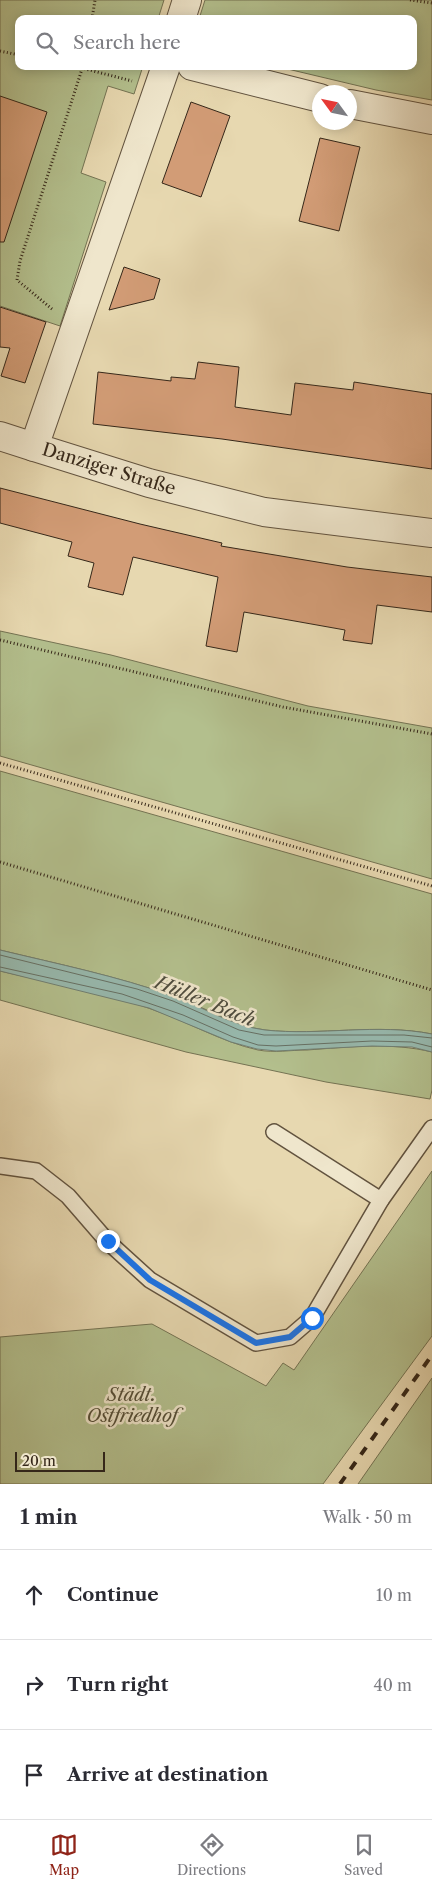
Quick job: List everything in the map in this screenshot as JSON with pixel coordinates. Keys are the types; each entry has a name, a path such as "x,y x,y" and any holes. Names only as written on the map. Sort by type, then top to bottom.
{"street":[{"path":"182,15 187,0"},
{"path":"208,70 312,96"},
{"name":"Danziger Straße","path":"162,77 34,447 149,483 264,512 432,533"},
{"path":"357,105 432,120"},
{"path":"0,436 34,447"}],"lane":[{"path":"0,1166 36,1171 68,1196 108,1241 150,1280 256,1343 290,1337 312,1318 382,1200 432,1128"},
{"path":"274,1132 382,1200"}],"path":[{"path":"93,15 95,0"},
{"path":"410,0 432,3"},
{"path":"0,51 15,54"},
{"path":"77,322 57,314 17,280 20,261 82,70"},
{"path":"107,70 162,77"},
{"path":"0,640 283,707 432,734"},
{"path":"0,763 432,886"},
{"path":"0,862 432,990"}],"green space":[{"path":"0,0 164,0 159,15 15,15 15,70 142,70 134,94 108,86 81,173 106,182 60,326 0,306"},
{"path":"205,0 432,0 432,100 376,90 292,70 417,70 417,15 200,15"},
{"path":"0,631 111,655 308,706 432,728 432,879 0,756"},
{"path":"0,771 432,894 432,1034 369,1029 307,1032 253,1028 185,1000 130,982 0,950"},
{"path":"0,971 95,992 133,1003 217,1037 258,1050 276,1051 386,1046 432,1052 432,1090 430,1099 326,1082 186,1052 0,1000"},
{"name":"Städt. Ostfriedhof","path":"432,1171 432,1336 323,1484 0,1484 0,1337 152,1324 266,1386 283,1363 294,1370"},
{"path":"432,1378 432,1484 358,1484"}],"water":[{"path":"0,950 130,982 184,1000 241,1025 253,1028 307,1032 369,1029 411,1031 432,1034 432,1052 412,1047 372,1046 276,1051 257,1049 231,1042 149,1008 0,971"}],"building":[{"path":"0,96 47,112 4,242 0,242"},
{"path":"191,102 230,116 201,197 162,183"},
{"path":"320,138 360,147 339,231 299,221"},
{"path":"124,267 160,279 154,299 109,310"},
{"path":"0,307 46,322 25,383 1,376 10,348 0,347"},
{"path":"198,362 239,367 235,407 291,415 295,383 353,390 354,382 432,394 432,469 222,439 93,424 98,372 171,381 171,377 195,379"},
{"path":"0,488 222,543 221,546 347,567 432,577 432,612 377,605 372,644 343,640 345,630 244,612 237,652 206,646 218,577 133,557 123,595 88,587 94,563 68,556 72,542 0,523"}],"railway":[{"path":"340,1484 432,1355"}],"route":[{"path":"108,1241 150,1280 256,1343 290,1337 312,1318"}],"water label":[{"name":"Hüller Bach","path":"205,1001"}]}
